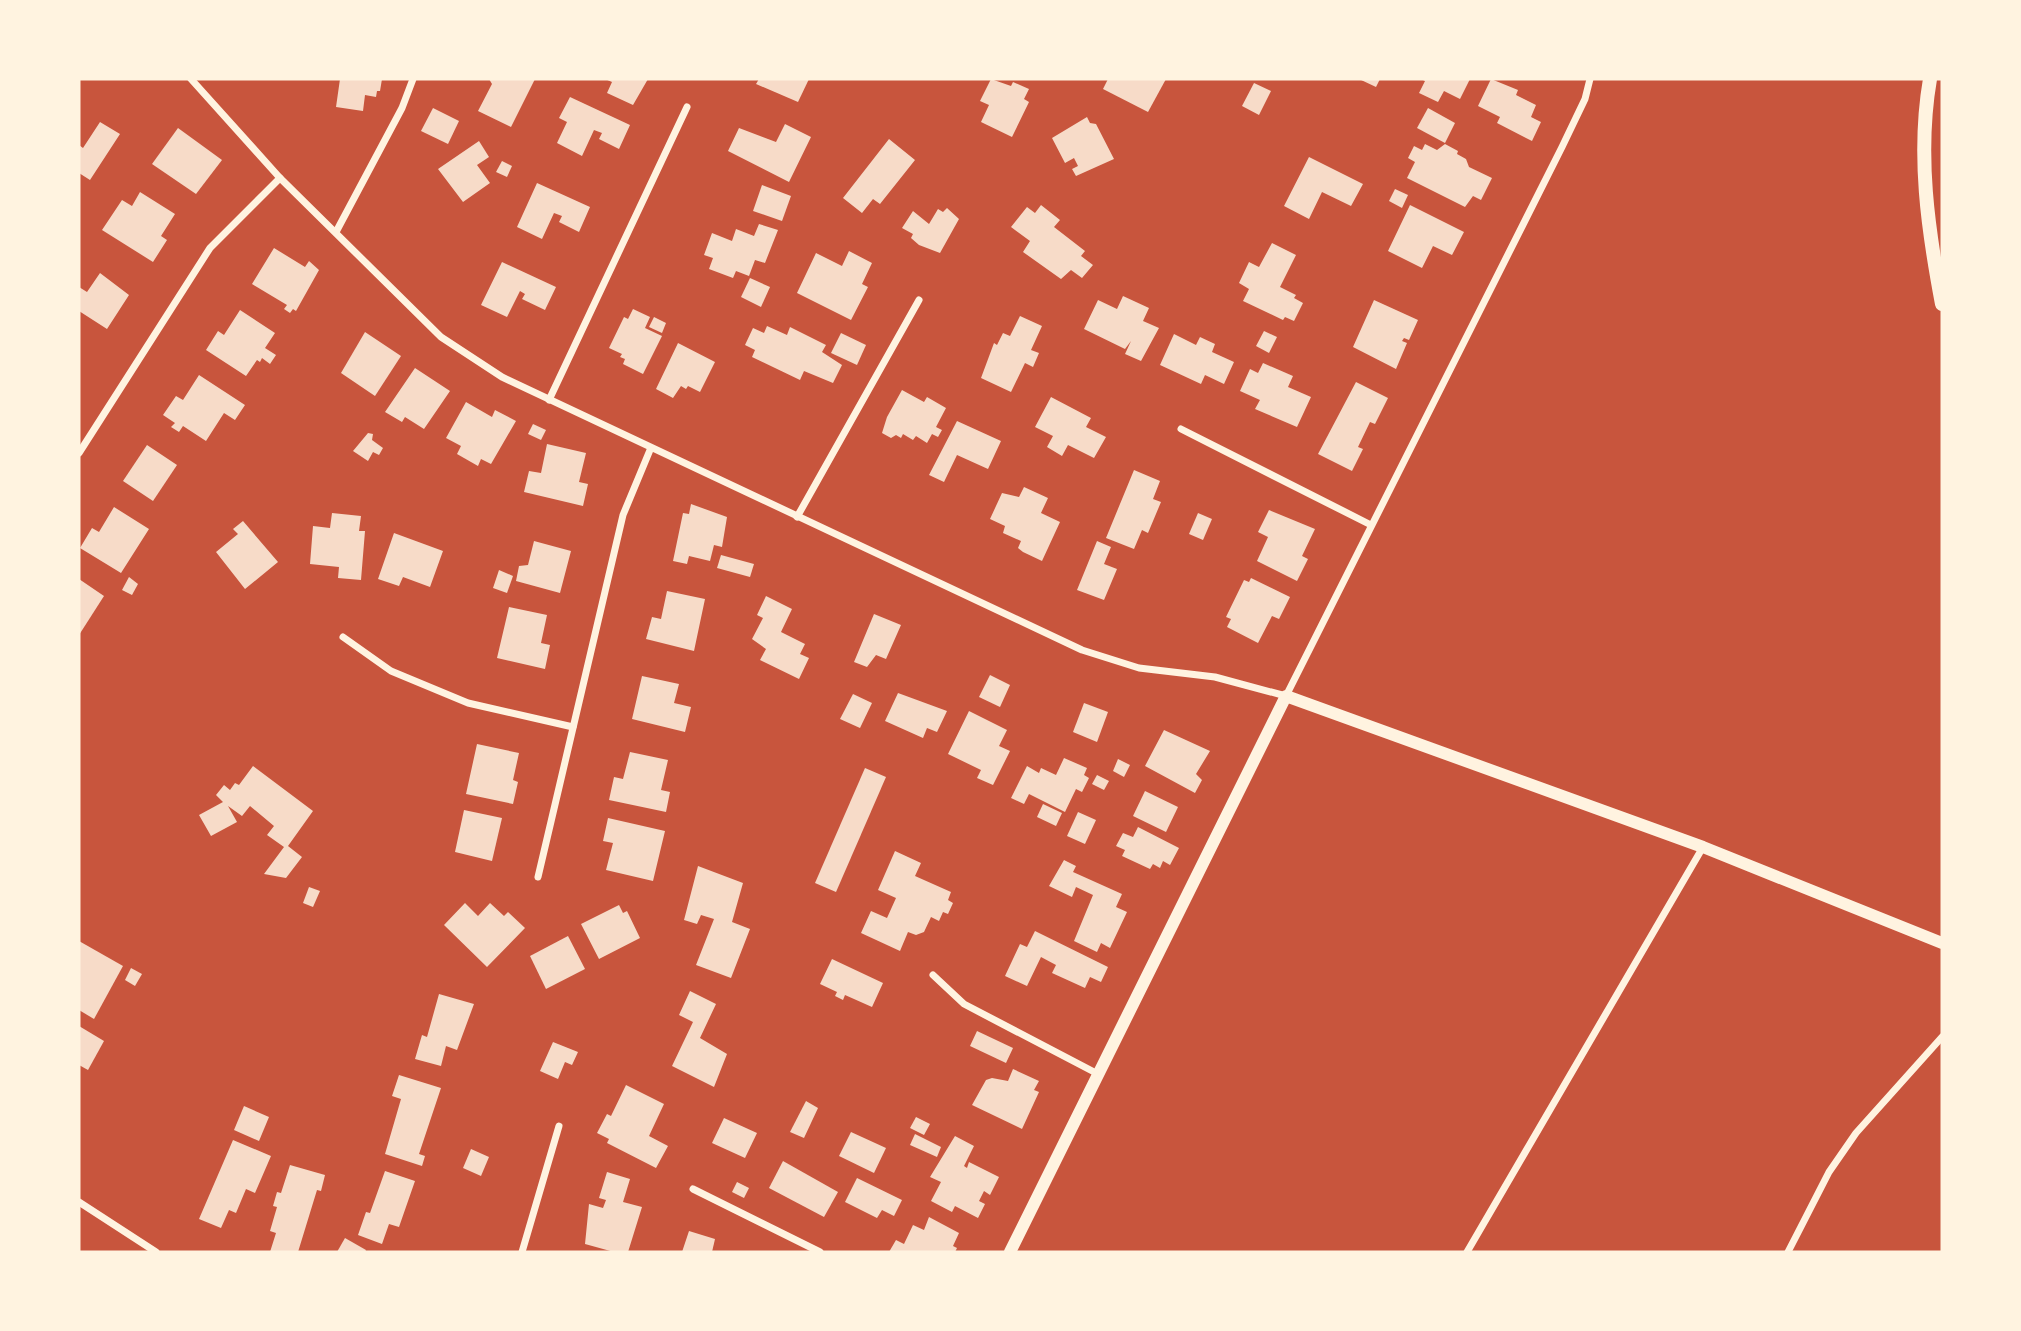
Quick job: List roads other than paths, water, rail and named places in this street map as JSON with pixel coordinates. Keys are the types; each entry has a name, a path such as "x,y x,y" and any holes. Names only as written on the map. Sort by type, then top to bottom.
{"main road":[{"path":"1930,79 1924,128 1926,195 1942,304"}],"street":[{"path":"191,79 280,178 441,337 502,377 650,450 1082,650 1139,668 1215,677 1286,696 1703,847 1940,940"},
{"path":"336,232 402,108 413,79"},
{"path":"1010,1252 1562,147 1585,99 1590,79"},
{"path":"549,400 687,107"},
{"path":"79,453 210,248 280,178"},
{"path":"797,516 919,300"},
{"path":"1181,429 1371,525"},
{"path":"538,877 623,515 650,450"},
{"path":"343,637 391,671 468,703 573,727"},
{"path":"1467,1252 1703,847"},
{"path":"933,975 964,1004 1098,1074"},
{"path":"1788,1252 1829,1172 1856,1133 1942,1037"},
{"path":"522,1252 559,1126"},
{"path":"693,1189 820,1252"},
{"path":"79,1202 156,1252"}]}
